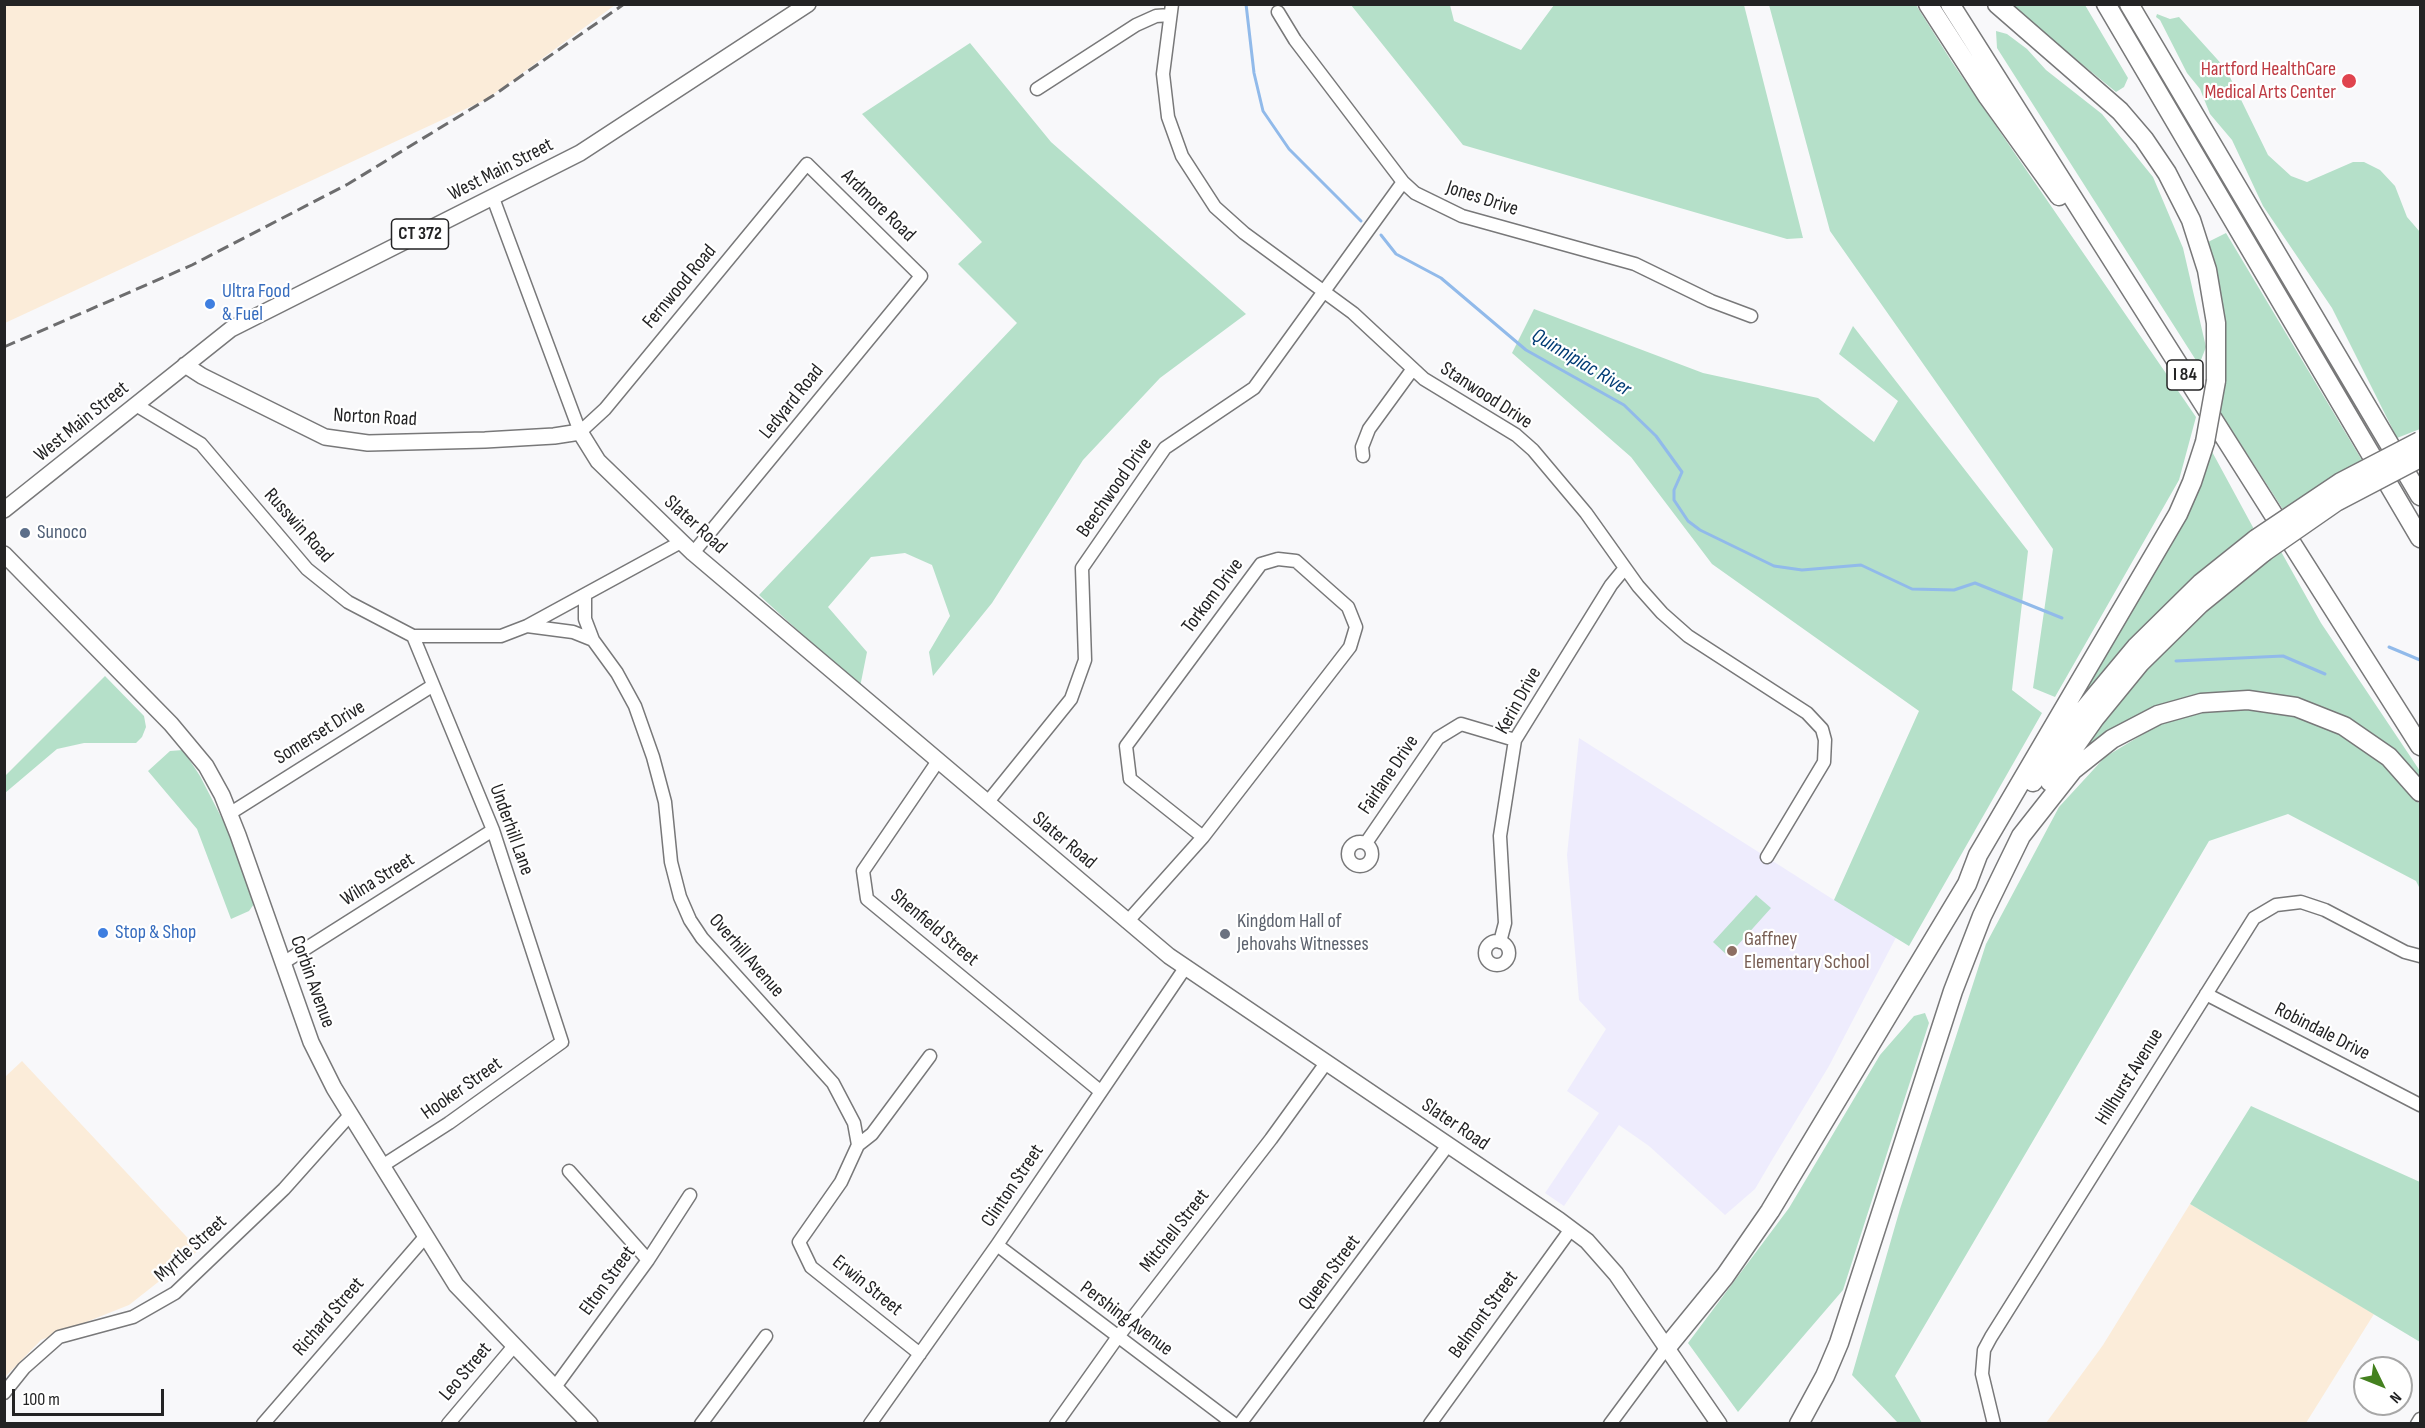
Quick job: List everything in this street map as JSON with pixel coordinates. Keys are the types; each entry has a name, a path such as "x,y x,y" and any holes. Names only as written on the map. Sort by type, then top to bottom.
{"highway":[{"path":"1928,4 2048,181 2105,249"},
{"name":"I 84","path":"1950,4 2421,746"},
{"path":"1967,884 1975,861 2178,514 2192,482 2205,442 2216,381 2217,334 2207,270 2191,220 2167,173 2144,139 2113,104 1997,4"},
{"path":"2106,4 2421,538"},
{"path":"2129,4 2421,496"},
{"path":"1667,1347 1725,1276 1770,1211 1967,884 1985,863 2059,743 2107,680 2178,604 2260,545 2341,482 2421,441"},
{"path":"1799,1424 1825,1376 1841,1337 1967,952 2028,818 2055,774 2123,683 2260,545 2344,497 2421,458"},
{"path":"2021,836 2066,776 2104,744 2158,715 2191,705 2219,700 2274,703 2332,720 2379,749 2421,792"}],"main road":[{"name":"West Main Street","path":"4,510 221,336 254,316 493,198 604,138 808,4"},
{"name":"Norton Road","path":"185,365 212,381 325,437 368,443 519,438 580,432"},
{"name":"Slater Road","path":"580,432 598,461 693,553 1127,922 1185,968 1570,1228 1611,1266 1719,1424"},
{"name":"Corbin Avenue","path":"4,554 184,739 213,778 229,814 316,1055 350,1115 456,1285 590,1424"}],"street":[{"path":"1037,89 1136,25 1171,10"},
{"name":"Stanwood Drive","path":"1171,10 1164,52 1164,90 1174,136 1191,174 1228,221 1353,313 1412,370 1516,435 1533,450 1586,513 1650,600 1682,631 1807,713 1822,729 1825,740 1824,762 1767,857"},
{"name":"Jones Drive","path":"1278,12 1294,40 1403,182 1415,193 1444,209 1484,223 1620,258 1711,301 1751,316"},
{"name":"Ardmore Road","path":"807,164 921,276"},
{"name":"Fernwood Road","path":"580,432 605,409 807,164"},
{"name":"Beechwood Drive","path":"987,803 1071,699 1085,660 1082,568 1165,448 1254,388 1326,292 1403,182"},
{"name":"Slater Road","path":"493,198 580,432"},
{"name":"Ledyard Road","path":"693,553 921,276"},
{"path":"1363,456 1369,429 1412,370"},
{"name":"Russwin Road","path":"136,405 201,444 307,569 348,602 413,636 501,636 527,626 585,596 681,542"},
{"name":"Torkom Drive","path":"1127,922 1203,837 1350,647 1356,627 1348,607 1296,561 1278,559 1261,564 1126,746 1130,779 1203,837"},
{"name":"Kerin Drive","path":"1500,942 1505,923 1500,836 1515,740 1611,585 1625,568"},
{"name":"Overhill Avenue","path":"585,596 585,619 593,640 618,673 635,706 665,802 671,862 680,897 690,920 702,938 833,1083 854,1123 858,1145"},
{"path":"527,626 573,632 593,640"},
{"name":"Underhill Lane","path":"413,636 494,830 562,1042"},
{"name":"Somerset Drive","path":"229,814 432,686"},
{"name":"Fairlane Drive","path":"1366,843 1438,738 1461,724 1515,740"},
{"name":"Shenfield Street","path":"938,761 863,871 867,898 1100,1091"},
{"name":"Wilna Street","path":"283,963 494,830"},
{"name":"Hillhurst Avenue","path":"1994,1424 1982,1374 1984,1350 2254,918 2270,907 2288,902 2313,904 2405,952 2421,956"},
{"name":"Clinton Street","path":"870,1424 997,1245 1185,968"},
{"name":"Robindale Drive","path":"2205,994 2421,1105"},
{"name":"Hooker Street","path":"382,1166 449,1123 562,1042"},
{"path":"858,1145 872,1134 930,1056"},
{"name":"Mitchell Street","path":"1056,1424 1117,1338 1271,1139 1326,1063"},
{"name":"Myrtle Street","path":"4,1394 24,1368 59,1337 133,1317 175,1293 285,1189 350,1115"},
{"name":"Erwin Street","path":"858,1145 841,1182 799,1242 811,1267 920,1354"},
{"name":"Queen Street","path":"1240,1424 1448,1145"},
{"path":"569,1171 648,1260"},
{"name":"Elton Street","path":"555,1387 648,1260 690,1195"},
{"name":"Belmont Street","path":"1430,1424 1570,1228"},
{"name":"Richard Street","path":"263,1424 425,1237"},
{"name":"Pershing Avenue","path":"997,1245 1117,1338 1234,1424"},
{"path":"701,1424 766,1336"},
{"name":"Leo Street","path":"448,1424 514,1346"},
{"path":"1610,1424 1667,1347"},
{"path":"2418,1424 2421,1419"}],"shaded area":[{"path":"4,5 615,5 487,99 5,323"},
{"name":"Gaffney Elementary School","path":"1579,738 1834,900 1942,763 1915,901 1829,1066 1755,1189 1725,1215 1649,1146 1619,1125 1564,1206 1545,1193 1599,1113 1567,1091 1606,1029 1579,1000 1567,855"},
{"path":"22,1061 199,1250 129,1305 41,1340 5,1377 5,1077"},
{"path":"2190,1204 2374,1314 2306,1423 2046,1423 2103,1345"}],"green space":[{"path":"1351,5 1450,5 1454,21 1521,50 1554,5 1744,5 1803,238 1787,239 1463,145"},
{"path":"1769,5 1916,5 1952,62 2196,417 2179,480 2055,697 2033,688 2053,549 1830,231"},
{"path":"2009,5 2085,5 2128,78 2124,87 2116,92"},
{"path":"2157,14 2170,19 2179,17 2226,69 2268,155 2291,176 2307,182 2353,162 2364,162 2380,170 2395,186 2407,217 2420,232 2420,429 2397,438 2332,308 2263,206 2232,140 2210,114 2200,89 2187,73 2160,20 2156,17"},
{"path":"1996,31 2007,34 2027,49 2046,70 2102,114 2153,177 2183,248 2206,347 2199,365 1997,48"},
{"path":"970,43 1051,142 1246,314 1160,378 1083,460 992,603 933,676 929,652 950,616 932,565 905,553 871,557 828,607 867,652 860,687 759,595 1017,323 958,264 982,242 862,114"},
{"path":"2226,233 2363,462 2284,511 2218,409 2206,243"},
{"path":"1534,309 1703,373 1818,398 1874,442 1898,401 1839,354 1853,326 2028,551 2012,690 2042,713 1909,946 1834,900 1919,711 1712,564 1631,457 1512,353"},
{"path":"2210,448 2255,531 2169,601 2112,660 2063,727"},
{"path":"2279,548 2321,623 2420,771 2420,783 2382,742 2335,712 2295,697 2249,693 2206,693 2145,711 2090,745 2087,742 2147,666 2226,590"},
{"path":"105,676 144,716 146,727 142,737 136,743 84,743 57,749 5,793 5,776"},
{"path":"2223,705 2290,713 2323,725 2356,743 2403,780 2420,805 2420,889 2416,881 2288,814 2209,841 1895,1376 1922,1423 1898,1423 1852,1375 1900,1209 1986,944 2059,807 2105,757 2160,724"},
{"path":"183,750 200,776 232,838 254,904 249,911 231,919 197,829 148,771 170,751"},
{"path":"1756,895 1771,908 1728,956 1713,942"},
{"path":"1925,1013 1929,1023 1843,1290 1738,1412 1688,1343 1789,1208 1880,1055 1914,1016"},
{"path":"2251,1106 2420,1182 2420,1342 2190,1204"}],"waterway":[{"name":"Quinnipiac River","path":"1246,4 1254,73 1263,111 1289,149 1361,221"},
{"name":"Quinnipiac River","path":"1381,235 1396,254 1441,278 1526,350 1624,405 1656,436 1682,472 1674,490 1674,500 1688,521 1700,530 1774,566 1802,570 1861,565 1912,589 1954,590 1975,583 2062,618"},
{"name":"Quinnipiac River","path":"2389,647 2420,660"},
{"name":"Quinnipiac River","path":"2176,661 2283,656 2325,674"}],"railway":[{"path":"4,347 192,265 348,184 494,95 624,4"}],"place":[{"name":"Hartford HealthCare Medical Arts Center","path":"2349,81"},
{"name":"Ultra Food & Fuel","path":"210,304"},
{"name":"Sunoco","path":"25,533"},
{"name":"Stop & Shop","path":"103,933"},
{"name":"Kingdom Hall of Jehovahs Witnesses","path":"1225,934"},
{"name":"Gaffney Elementary School","path":"1732,951"}]}
